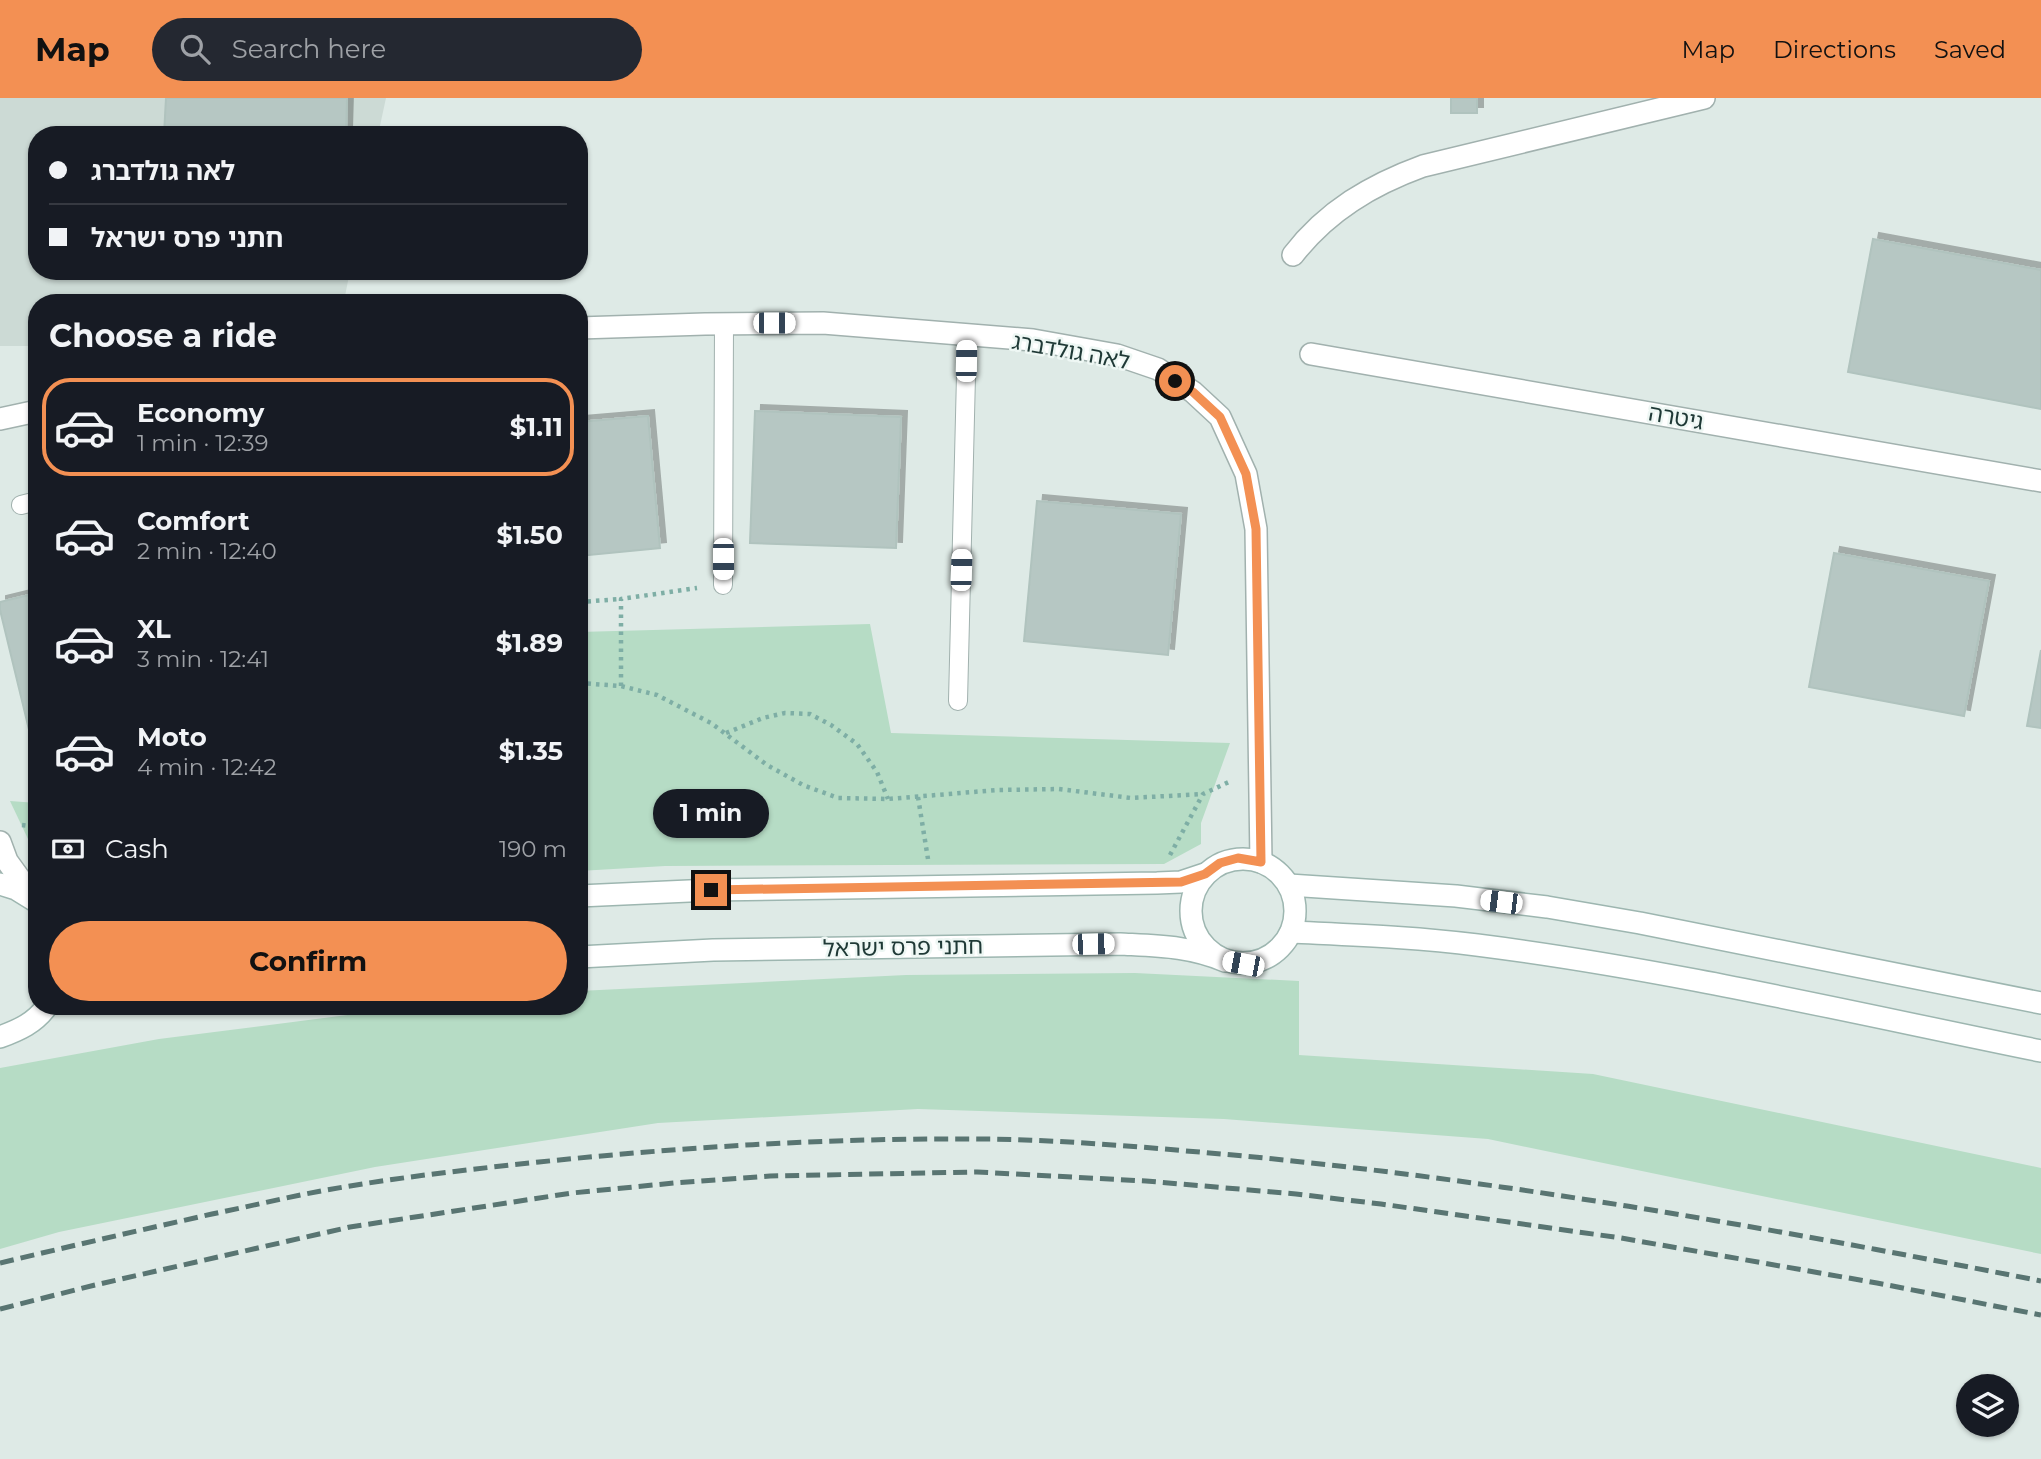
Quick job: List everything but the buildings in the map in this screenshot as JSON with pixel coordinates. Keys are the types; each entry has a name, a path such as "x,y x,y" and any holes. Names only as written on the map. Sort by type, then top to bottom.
{"main road":[{"path":"1293,255 1317,228 1345,204 1400,174 1423,166 1703,98"},
{"name":"לאה גולדברג","path":"588,328 823,323 1033,340 1117,355 1158,369 1193,392 1220,417 1246,474 1256,529 1261,862"},
{"name":"גיטרה","path":"1311,354 2041,481"},
{"path":"0,419 28,413"},
{"path":"0,842 7,861 28,891"},
{"path":"588,897 711,890 1181,882 1205,874 1220,863 1238,858 1261,862 1278,871 1289,885 1295,902 1296,920 1289,938 1277,952 1261,961 1243,964 1225,961 1209,952 1197,938 1191,920 1191,902 1195,889 1205,874"},
{"path":"0,884 16,889 28,897"},
{"path":"1289,885 1456,896 1578,912 2041,1003"},
{"path":"1291,932 1454,942 1566,957 2041,1051"},
{"name":"חתני פרס ישראל","path":"588,957 713,950 1120,944 1184,948 1204,952 1225,961"},
{"path":"0,1037 22,1029 40,1015"}],"lane":[{"path":"723,585 724,324"},
{"path":"958,701 967,335"}],"path":[{"path":"588,601 723,585"},
{"path":"621,598 621,686"},
{"path":"588,684 621,686 657,695 711,723 767,765 803,785 838,798 887,799 997,790 1059,789 1130,798 1203,794 1260,768"},
{"path":"725,733 763,718 785,713 810,713 857,744 877,772 887,799"},
{"path":"1157,883 1203,794"},
{"path":"918,797 932,886"}],"shaded area":[{"path":"0,98 386,98 380,126 28,126 28,280 348,280 345,294 28,294 28,346 0,346"}],"green space":[{"path":"870,624 891,733 1230,743 1201,823 1201,844 1164,864 665,866 588,870 588,632"},
{"path":"10,801 28,802 28,839"},
{"path":"1135,973 1299,981 1299,1055 1593,1074 2041,1168 2041,1254 1488,1139 1224,1119 918,1109 658,1123 375,1167 59,1232 0,1249 0,1068 159,1039 347,1015 588,1015 588,991 906,975"}],"railway":[{"path":"0,1263 294,1196 417,1176 702,1148 865,1140 1005,1139 1160,1149 1325,1164 1531,1191 1735,1224 2041,1281"},
{"path":"0,1309 350,1227 572,1193 770,1176 977,1172 1146,1181 1381,1204 1621,1238 2041,1315"}],"route":[{"path":"711,890 1181,882 1205,874 1220,863 1238,858 1261,862 1256,529 1246,474 1220,417 1193,392 1175,381"}]}
